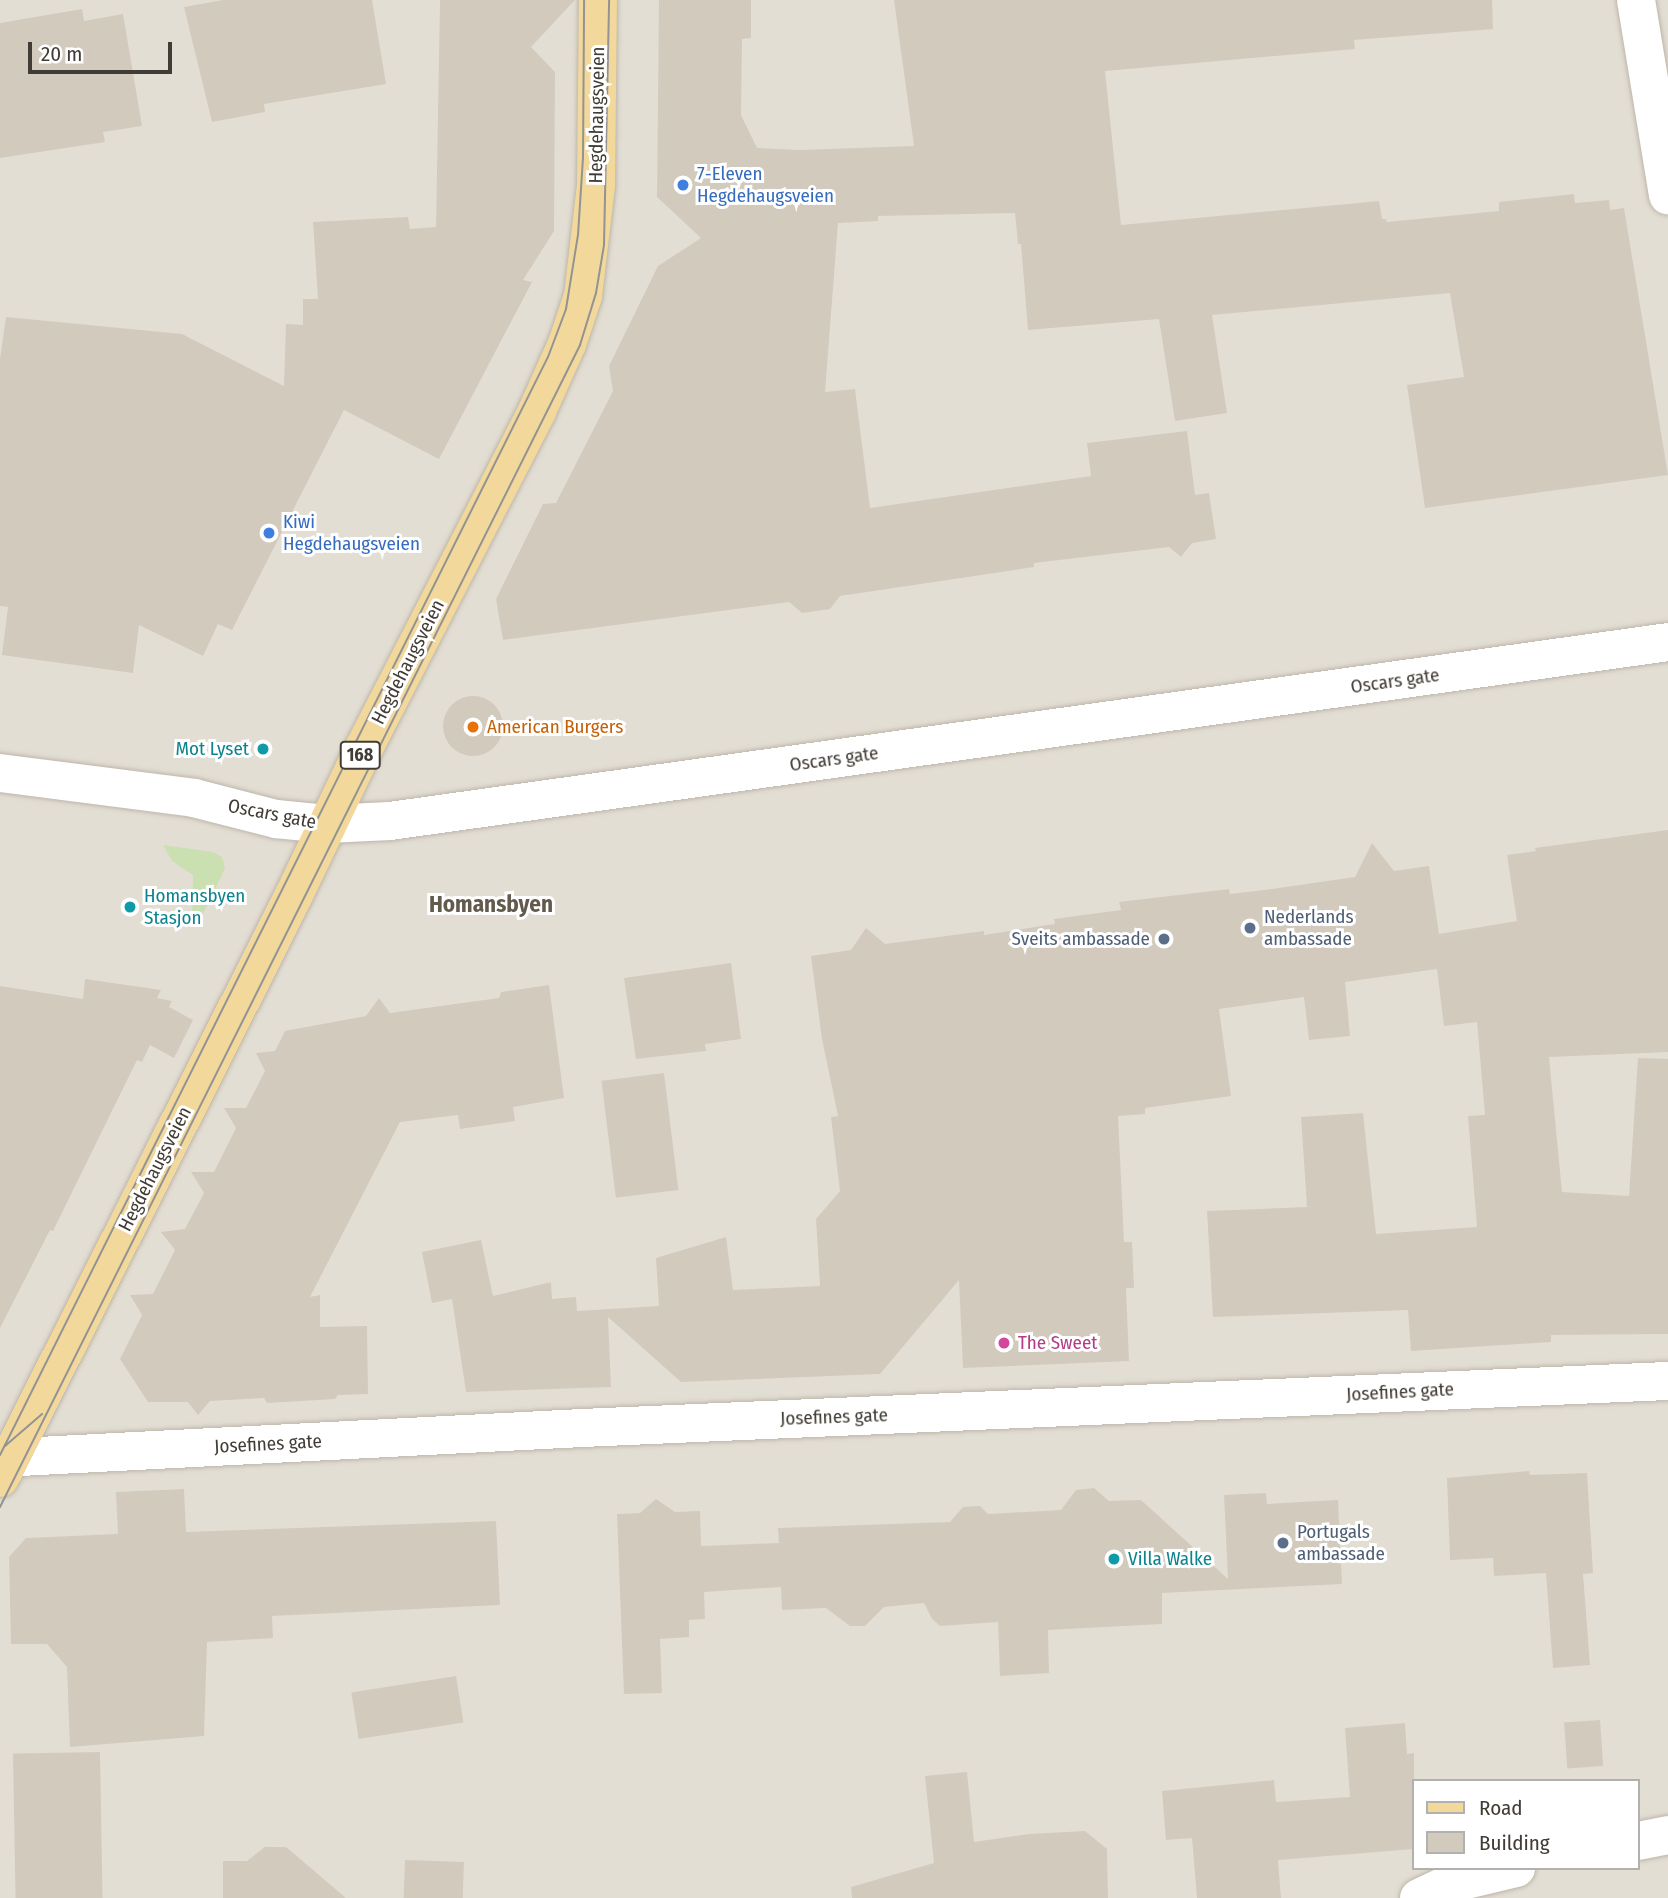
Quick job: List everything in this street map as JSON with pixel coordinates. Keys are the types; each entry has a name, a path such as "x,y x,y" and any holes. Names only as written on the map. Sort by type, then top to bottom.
{"main road":[{"name":"Hegdehaugsveien","path":"4,1464 537,411 567,344 583,296 596,185 598,0"}],"street":[{"path":"1636,0 1668,195"},
{"name":"Oscars gate","path":"0,773 194,798 276,819 327,824 390,821 1668,642"},
{"name":"Josefines gate","path":"4,1464 582,1428 1668,1381"},
{"path":"1640,1841 1668,1835"},
{"path":"1419,1898 1450,1884 1508,1870"}],"shaded area":[{"path":"0,0 1668,0 1668,1898 0,1898"}],"green space":[{"path":"163,845 213,852 222,857 225,868 200,920 192,910 193,875 172,861"}],"building":[{"path":"223,0 372,0 386,84 264,104 265,112 212,122 184,7"},
{"path":"440,0 575,0 531,47 555,72 554,231 523,280 532,282 439,459 344,410 232,630 218,624 203,656 139,625 133,673 2,655 8,607 0,606 0,359 6,317 182,334 284,386 286,324 303,325 303,299 318,299 313,222 408,217 410,229 436,227"},
{"path":"659,0 751,0 751,38 742,39 741,115 757,148 800,150 914,146 894,0 1492,0 1493,29 1354,40 1355,49 1105,71 1121,225 1379,201 1382,219 1387,222 1499,211 1499,202 1574,194 1575,203 1609,200 1610,210 1624,208 1668,475 1425,508 1407,385 1464,377 1450,293 1212,315 1227,413 1175,421 1159,319 1028,330 1021,244 1018,244 1015,213 878,216 878,221 838,223 825,392 855,389 870,508 1091,476 1087,443 1187,431 1195,495 1209,493 1216,539 1192,543 1181,557 1169,547 1034,563 1034,567 840,596 830,609 802,613 789,602 503,640 496,599 543,504 556,503 613,391 609,366 658,266 701,238 657,197"},
{"path":"82,9 84,21 123,14 142,126 103,132 105,142 0,158 0,23"},
{"name":"American Burgers","path":"467,696 479,696 498,709 503,726 501,738 490,751 479,756 467,756 448,743 443,732 443,720 456,701"},
{"path":"1668,830 1668,1052 1549,1057 1562,1192 1629,1196 1638,1058 1668,1059 1668,1334 1551,1335 1551,1342 1411,1351 1408,1310 1213,1317 1207,1211 1307,1207 1301,1117 1363,1113 1376,1234 1477,1227 1468,1116 1485,1115 1477,1022 1444,1026 1437,969 1345,982 1350,1036 1309,1040 1304,997 1219,1009 1231,1096 1145,1108 1145,1114 1118,1116 1124,1242 1132,1242 1134,1288 1126,1288 1129,1361 963,1368 959,1280 880,1374 681,1382 608,1317 611,1387 466,1392 452,1299 432,1303 422,1252 481,1240 493,1296 551,1282 552,1299 576,1297 577,1311 659,1306 656,1258 726,1237 733,1290 820,1286 816,1219 840,1191 831,1117 838,1116 822,1039 811,956 851,950 866,928 885,944 984,931 984,935 1055,924 1054,919 1121,910 1119,902 1229,889 1230,894 1355,877 1372,843 1394,871 1429,866 1439,934 1517,921 1507,855 1536,851 1535,848"},
{"path":"731,963 741,1039 705,1044 706,1051 636,1059 624,978"},
{"path":"85,979 161,990 157,998 172,1001 169,1007 193,1020 174,1058 150,1045 142,1062 137,1060 53,1231 50,1230 0,1328 0,986 83,999"},
{"path":"549,985 564,1098 513,1107 515,1121 460,1129 458,1115 400,1122 310,1297 320,1295 320,1327 367,1326 368,1394 267,1403 264,1398 210,1401 198,1415 188,1402 148,1402 120,1359 142,1315 130,1295 153,1294 175,1250 161,1232 185,1229 204,1193 191,1172 214,1172 236,1128 224,1108 246,1108 265,1071 256,1053 275,1051 285,1031 366,1016 379,998 390,1013 499,998 501,992"},
{"path":"664,1073 678,1190 616,1198 601,1081"},
{"path":"1529,1471 1530,1475 1587,1473 1593,1573 1583,1574 1590,1665 1553,1668 1546,1573 1494,1576 1493,1558 1450,1560 1447,1478"},
{"path":"1094,1488 1109,1501 1141,1500 1228,1579 1224,1495 1266,1493 1267,1504 1338,1500 1342,1584 1162,1593 1162,1624 1048,1630 1049,1673 1000,1676 998,1622 940,1626 932,1619 924,1603 884,1607 865,1626 850,1626 826,1608 782,1610 781,1587 704,1592 705,1619 689,1620 689,1637 660,1639 662,1693 624,1694 617,1514 640,1513 656,1499 675,1512 700,1511 701,1546 779,1543 778,1528 950,1522 963,1507 980,1506 988,1514 1061,1510 1076,1490"},
{"path":"184,1489 186,1532 496,1521 500,1605 272,1616 273,1638 207,1642 204,1736 70,1747 67,1667 47,1644 11,1644 9,1557 26,1538 118,1534 116,1492"},
{"path":"456,1676 463,1722 359,1739 351,1693"},
{"path":"1600,1720 1603,1766 1567,1768 1564,1723"},
{"path":"1405,1723 1407,1754 1414,1753 1412,1849 1278,1860 1281,1898 1197,1898 1192,1838 1166,1840 1162,1791 1274,1780 1276,1802 1350,1797 1345,1728"},
{"path":"100,1752 103,1898 16,1898 13,1754"},
{"path":"967,1772 974,1842 1029,1834 1085,1831 1107,1849 1108,1898 852,1898 851,1887 934,1863 925,1776"},
{"path":"265,1847 286,1847 346,1898 223,1898 223,1861 247,1861"},
{"path":"405,1860 464,1862 463,1898 404,1898"}],"tram line":[{"path":"0,1455 548,357 566,309 578,235 583,158 584,0"},
{"path":"0,1507 580,345 596,293 604,245 609,0"},
{"path":"5,1446 42,1414"}],"place":[{"name":"7-Eleven Hegdehaugsveien","path":"683,185"},
{"name":"Kiwi Hegdehaugsveien","path":"269,533"},
{"name":"American Burgers","path":"473,727"},
{"name":"Mot Lyset","path":"263,749"},
{"name":"Homansbyen Stasjon","path":"130,907"},
{"name":"Nederlands ambassade","path":"1250,928"},
{"name":"Sveits ambassade","path":"1164,939"},
{"name":"The Sweet","path":"1004,1343"},
{"name":"Portugals ambassade","path":"1283,1543"},
{"name":"Villa Walke","path":"1114,1559"}],"district":[{"name":"Homansbyen","path":"491,904"}]}
